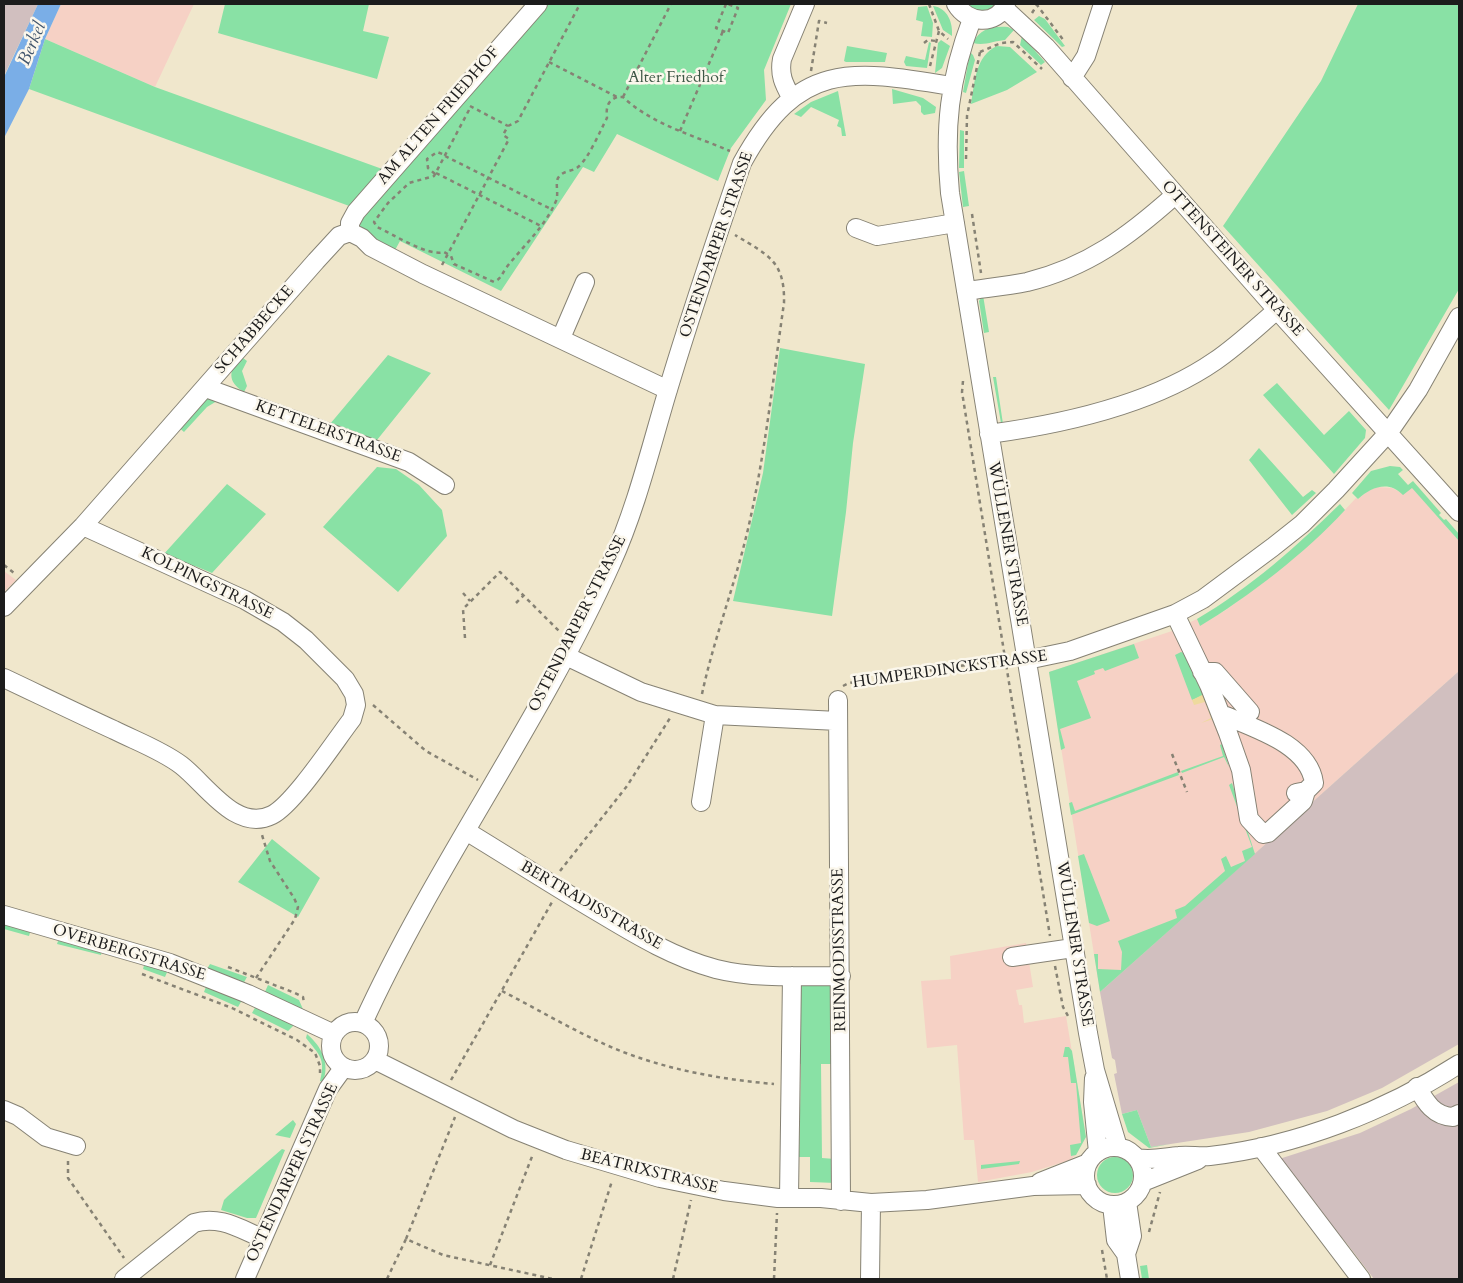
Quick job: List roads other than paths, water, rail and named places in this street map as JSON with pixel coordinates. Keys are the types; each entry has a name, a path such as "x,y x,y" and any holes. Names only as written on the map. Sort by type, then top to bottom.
{"street":[{"name":"AM ALTEN FRIEDHOF","path":"350,232 350,222 356,212 458,93 538,4"},
{"path":"805,4 780,68 781,78 791,97 832,78 869,74 951,86"},
{"path":"956,4 965,15 972,19 986,20 999,13 1005,6"},
{"path":"1072,78 1086,56 1103,4"},
{"name":"OTTENSTEINER STRASSE","path":"1005,6 1046,47 1276,310 1389,432 1459,512"},
{"name":"WÜLLENER STRASSE","path":"972,19 959,52 951,86 947,124 947,158 954,223 1073,948 1095,1070 1118,1147"},
{"name":"OSTENDARPER STRASSE","path":"363,1024 383,979 417,916 566,656 624,534 668,390 742,163 768,121 791,97"},
{"path":"966,292 1025,282 1049,275 1095,256 1128,236 1175,195"},
{"path":"856,228 878,236 954,223"},
{"path":"350,232 362,238 378,251 434,279 668,390"},
{"name":"SCHABBECKE","path":"4,607 83,526 339,236 350,232"},
{"path":"561,338 585,282"},
{"path":"989,434 1055,424 1092,415 1161,390 1214,362 1276,310"},
{"name":"HUMPERDINCKSTRASSE","path":"1027,660 1070,651 1174,614 1204,599 1302,524 1389,432 1418,390 1459,317"},
{"name":"KETTELERSTRASSE","path":"206,388 409,462 445,485"},
{"name":"KOLPINGSTRASSE","path":"4,678 156,750 181,766 232,811 244,817 258,819 272,815 292,796 352,719 356,705 354,694 345,680 306,640 283,622 245,600 83,526"},
{"path":"1174,614 1221,714 1241,770 1249,819 1256,826 1261,825 1296,793 1306,791 1314,783 1312,771 1285,742 1221,714"},
{"path":"566,656 641,692 707,713 838,722"},
{"path":"1202,672 1215,672 1250,712"},
{"name":"REINMODISSTRASSE","path":"838,700 841,1201"},
{"path":"701,802 707,713"},
{"name":"BERTRADISSTRASSE","path":"466,831 647,941 698,963 717,969 742,973 841,976"},
{"name":"OVERBERGSTRASSE","path":"4,914 170,963 248,994 334,1034"},
{"path":"1012,957 1073,948"},
{"path":"784,1198 790,1086 792,976"},
{"path":"357,1022 363,1024 370,1027 378,1039 379,1046 375,1060 370,1065 357,1070 344,1067 338,1063 331,1049 334,1034 344,1025 357,1022"},
{"name":"BEATRIXSTRASSE","path":"375,1060 539,1140 617,1167 694,1186 784,1198 871,1203 927,1200 1033,1186"},
{"path":"1137,1158 1150,1160 1180,1156 1208,1156 1261,1147 1332,1126 1418,1088 1459,1064"},
{"name":"OSTENDARPER STRASSE","path":"245,1279 328,1089 344,1067"},
{"name":"WÜLLENER STRASSE","path":"1093,1158 1095,1070"},
{"path":"1418,1088 1423,1098 1436,1112 1453,1117 1459,1114"},
{"path":"4,1110 18,1116 46,1137 76,1146"},
{"path":"1033,1186 1044,1179 1093,1158 1109,1147 1118,1147 1127,1149 1137,1158 1143,1170 1142,1182 1136,1195 1120,1203 1096,1199 1087,1185 1085,1176 1093,1158"},
{"path":"1261,1147 1362,1279"},
{"path":"1142,1182 1208,1156"},
{"path":"1033,1186 1087,1185"},
{"path":"870,1279 871,1203"},
{"path":"1120,1203 1116,1240 1126,1254 1130,1279"},
{"path":"129,1276 194,1223 204,1220 222,1221 262,1238"}],"water":[{"name":"Berkel","path":"38,4 61,4 45,39 29,89 4,138 4,77"}],"park label":[{"name":"Alter Friedhof","path":"676,78"}]}
